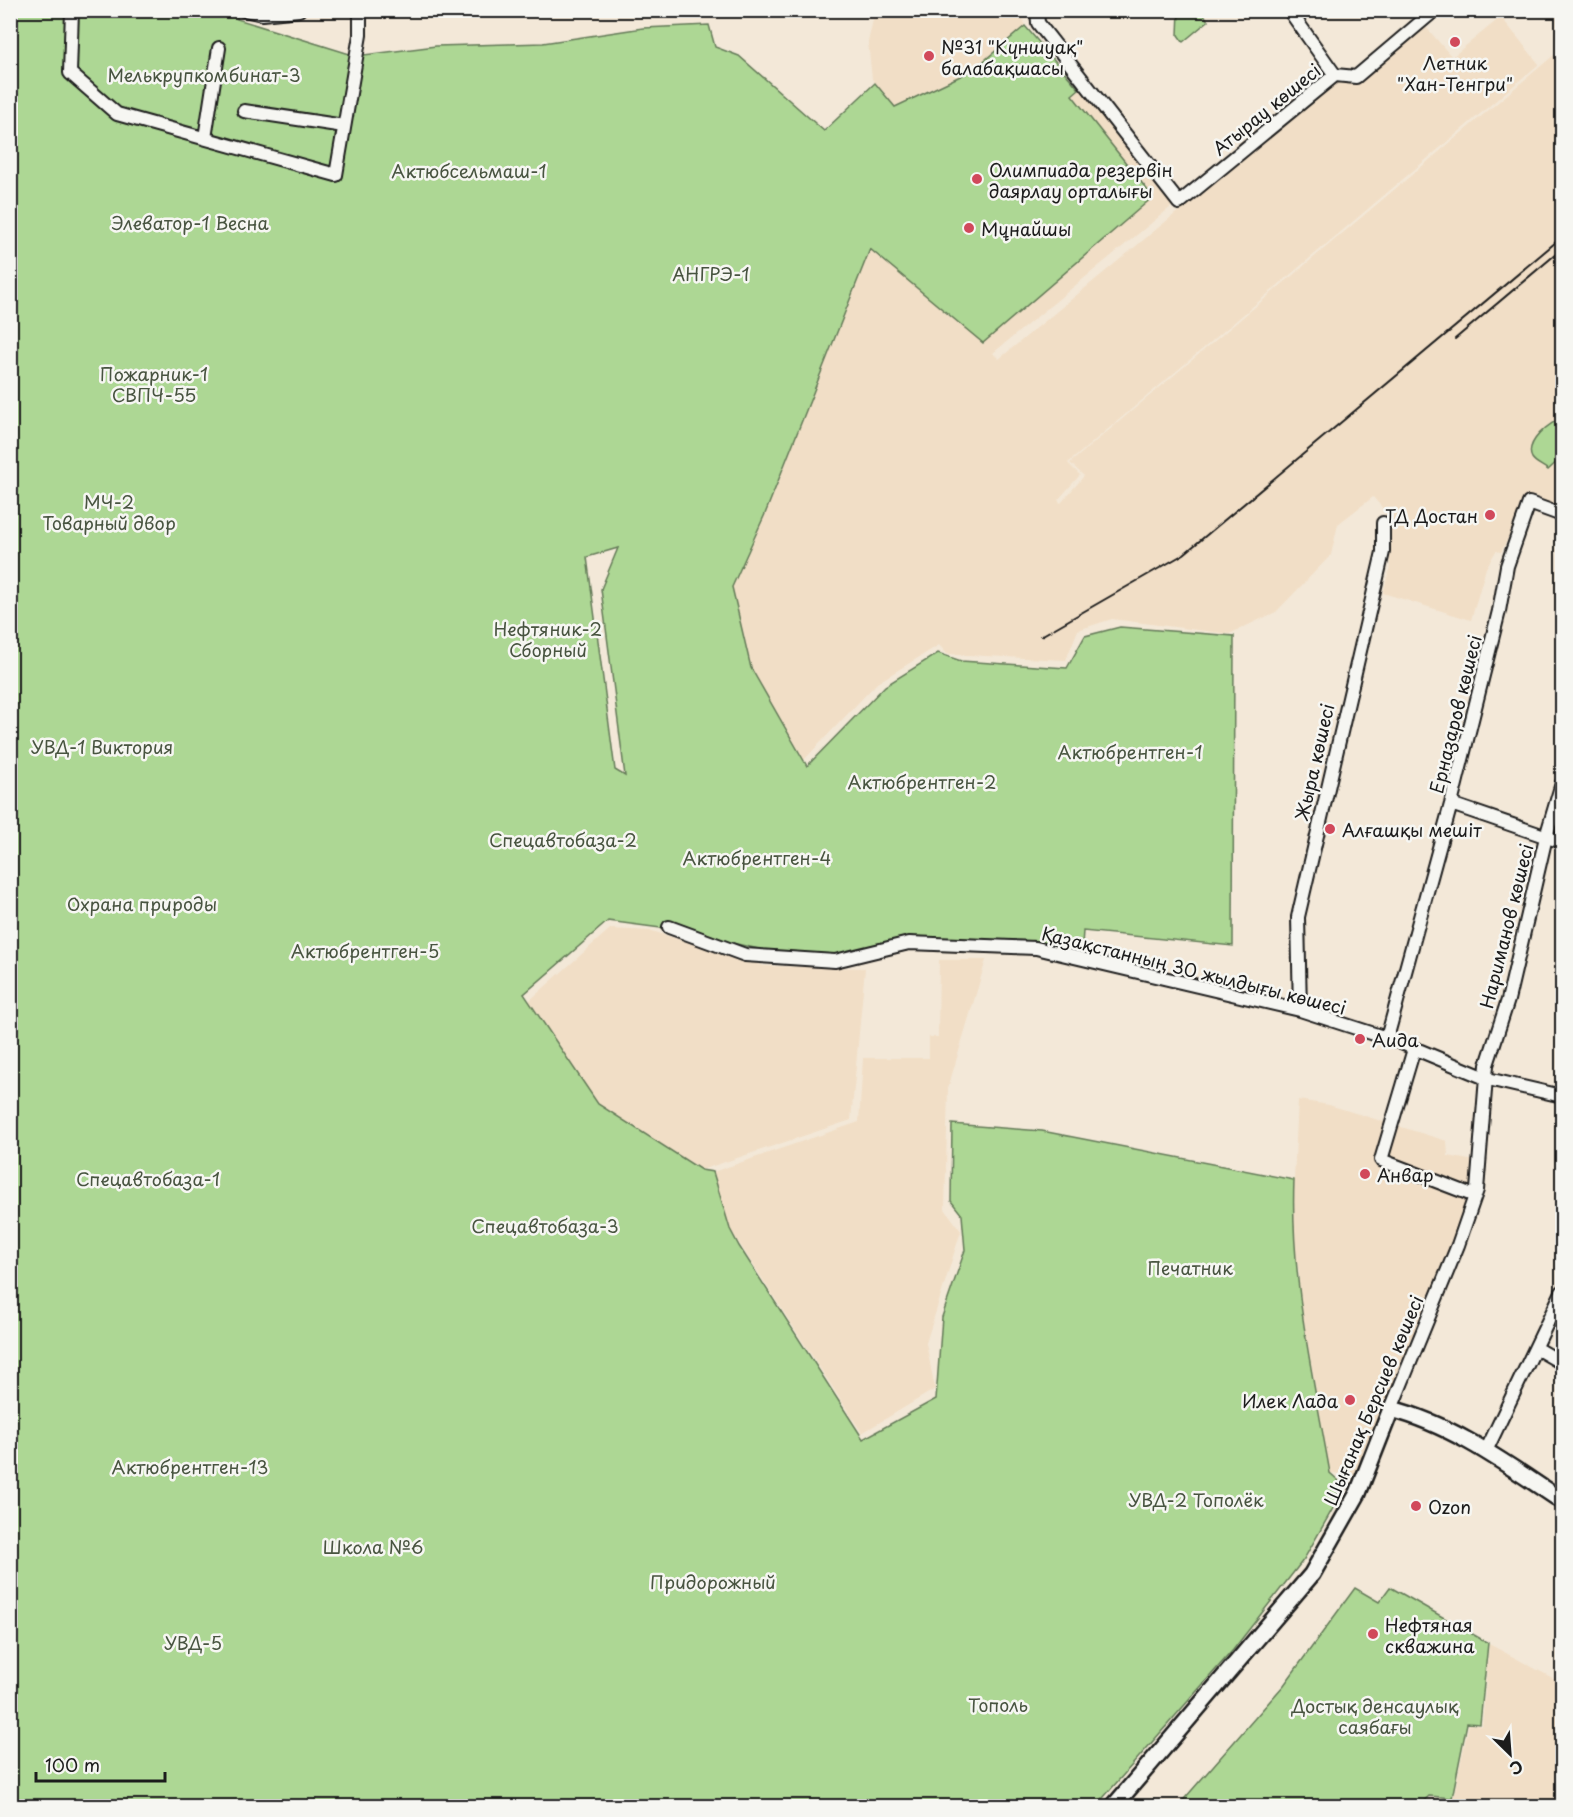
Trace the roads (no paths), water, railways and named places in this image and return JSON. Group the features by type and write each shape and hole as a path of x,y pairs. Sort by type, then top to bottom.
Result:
{"main road":[{"path":"1391,1409 1422,1418 1486,1451 1563,1501"},
{"name":"Шығанақ Берсиев көшесі","path":"1114,1806 1312,1574 1358,1492 1391,1409"}],"street":[{"path":"72,10 70,73 117,114 336,174 360,35 360,10"},
{"path":"244,10 262,14 299,10"},
{"name":"Атырау көшесі","path":"1037,10 1038,22 1179,203 1335,75 1356,77 1436,10"},
{"path":"1289,10 1335,75"},
{"path":"205,138 219,48"},
{"path":"244,111 344,126"},
{"name":"Ерназаров көшесі","path":"1387,1038 1451,804 1499,610 1507,566 1529,503 1563,515"},
{"name":"Жыра көшесі","path":"1300,1010 1298,917 1383,552 1383,524"},
{"name":"Нариманов көшесі","path":"1488,1079 1487,1065 1508,1000 1546,837 1563,783"},
{"path":"1451,804 1563,842"},
{"name":"Қазақстанның 30 жылдығы көшесі","path":"669,927 745,955 835,962 909,943 1036,948 1300,1010 1387,1038 1488,1079 1563,1096"},
{"path":"1414,1049 1381,1160 1475,1196"},
{"name":"Шығанақ Берсиев көшесі","path":"1391,1409 1458,1245 1475,1196 1488,1079"},
{"path":"1486,1451 1563,1292"},
{"path":"1536,1348 1563,1362"}],"railway":[{"path":"1041,636 1184,554 1562,237"},
{"path":"1455,339 1562,249"}],"place":[{"name":"Летник \"Хан-Тенгри\"","path":"1455,42"},
{"name":"№31 \"Күншуақ\" балабақшасы","path":"929,56"},
{"name":"Олимпиада резервін даярлау орталығы","path":"977,179"},
{"name":"Мұнайшы","path":"969,228"},
{"name":"ТД Достан","path":"1490,515"},
{"name":"Алғашқы мешіт","path":"1330,829"},
{"name":"Аида","path":"1360,1039"},
{"name":"Анвар","path":"1365,1174"},
{"name":"Илек Лада","path":"1350,1400"},
{"name":"Ozon","path":"1416,1506"},
{"name":"Нефтяная скважина","path":"1373,1634"}],"park label":[{"name":"Мелькрупкомбинат-3","path":"204,74"},
{"name":"Актюбсельмаш-1","path":"469,170"},
{"name":"Элеватор-1 Весна","path":"190,222"},
{"name":"АНГРЭ-1","path":"711,273"},
{"name":"Пожарник-1 СВПЧ-55","path":"154,383"},
{"name":"МЧ-2 Товарный двор","path":"109,511"},
{"name":"Нефтяник-2 Сборный","path":"548,638"},
{"name":"УВД-1 Виктория","path":"102,746"},
{"name":"Актюбрентген-1","path":"1130,751"},
{"name":"Актюбрентген-2","path":"922,781"},
{"name":"Спецавтобаза-2","path":"563,839"},
{"name":"Актюбрентген-4","path":"757,857"},
{"name":"Охрана природы","path":"142,903"},
{"name":"Актюбрентген-5","path":"365,950"},
{"name":"Спецавтобаза-1","path":"148,1178"},
{"name":"Спецавтобаза-3","path":"545,1225"},
{"name":"Печатник","path":"1190,1267"},
{"name":"Актюбрентген-13","path":"190,1466"},
{"name":"УВД-2 Тополёк","path":"1196,1499"},
{"name":"Школа №6","path":"373,1546"},
{"name":"Придорожный","path":"713,1581"},
{"name":"УВД-5","path":"193,1642"},
{"name":"Тополь","path":"998,1704"},
{"name":"Достық денсаулық саябағы","path":"1375,1715"}]}
